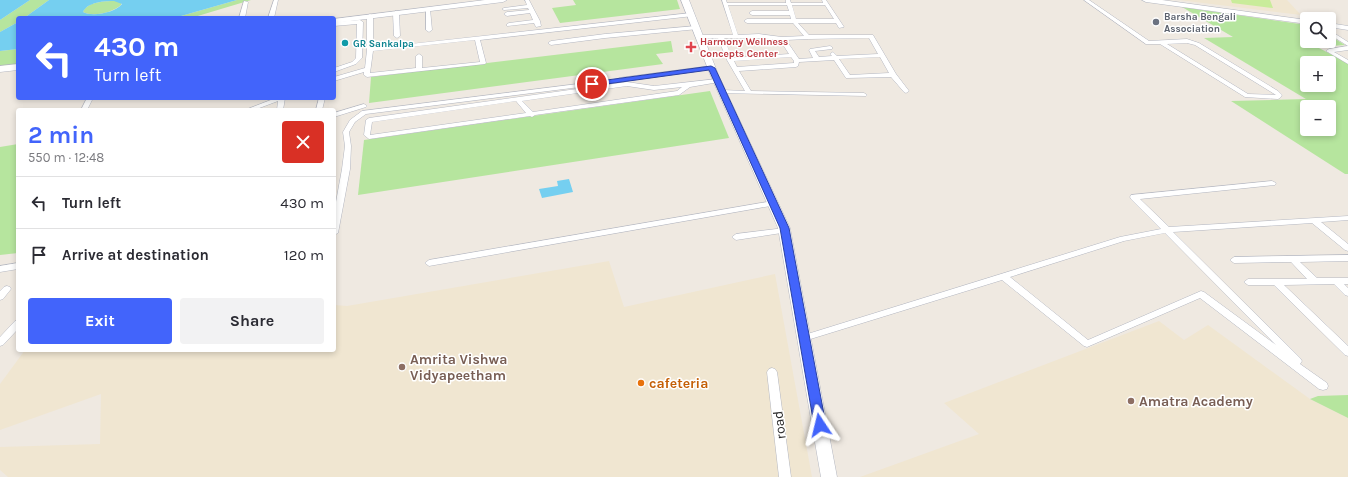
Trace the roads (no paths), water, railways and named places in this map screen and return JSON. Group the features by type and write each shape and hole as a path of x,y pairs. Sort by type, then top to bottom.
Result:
{"main road":[{"path":"336,21 503,0"},
{"path":"685,0 711,68 785,230 829,477"},
{"path":"1150,0 1166,1 1300,21"},
{"path":"1336,26 1348,28"},
{"path":"0,69 16,67"}],"street":[{"path":"271,16 276,0"},
{"path":"509,25 537,24 527,0"},
{"path":"1086,0 1148,43 1161,42 1187,41 1197,44 1279,95 1278,97 1247,96 1161,42"},
{"path":"242,16 246,2"},
{"path":"736,36 725,2 750,4 825,2 841,27"},
{"path":"788,2 794,21 808,37"},
{"path":"750,4 752,13 747,21 837,21"},
{"path":"504,9 530,6"},
{"path":"428,9 429,30"},
{"path":"507,14 532,11"},
{"path":"396,13 397,36"},
{"path":"752,13 792,13"},
{"path":"370,16 368,75 483,63 477,38"},
{"path":"370,50 691,16"},
{"path":"336,24 360,22 359,58 354,62 336,69"},
{"path":"551,43 605,36 698,33 720,36 760,36 782,39 871,36 893,75 906,91"},
{"path":"720,36 730,60 748,91"},
{"path":"1336,36 1347,43"},
{"path":"824,37 848,77 893,75"},
{"path":"782,39 797,61"},
{"path":"817,59 812,50 830,48"},
{"path":"1348,48 1328,52 1348,62"},
{"path":"730,60 793,55"},
{"path":"736,69 796,65 797,61 835,57 881,55"},
{"path":"418,56 419,70"},
{"path":"336,208 346,169 348,146 346,132 352,121 364,112 711,68"},
{"path":"336,79 368,69"},
{"path":"688,85 679,94 369,137 367,135 369,120 627,84 654,88 717,81"},
{"path":"722,92 748,91 864,95"},
{"path":"254,108 276,100"},
{"path":"518,100 532,115"},
{"path":"336,114 364,106"},
{"path":"1272,183 1134,197 1298,362"},
{"path":"429,263 773,203"},
{"path":"804,338 1116,241 1166,230 1348,218"},
{"path":"1313,220 1348,248"},
{"path":"736,237 785,230"},
{"path":"1234,260 1348,258"},
{"path":"1293,259 1315,281"},
{"path":"0,269 16,266"},
{"path":"1003,276 1087,344 1201,294 1322,386"},
{"path":"1336,281 1348,293"},
{"path":"1248,282 1348,281"},
{"path":"1276,282 1348,352"},
{"path":"0,297 7,289"},
{"path":"0,343 16,325"},
{"name":"road","path":"772,372 785,477"}],"water":[{"path":"0,0 30,0 0,20"},
{"path":"49,0 237,0 181,16 27,16","holes":["106,1 114,1 122,4 109,12 97,14 83,12 92,4"]},
{"path":"16,23 16,49 0,51 0,32"},
{"path":"569,179 573,192 542,198 539,189 558,186 557,181"}],"place":[{"name":"Barsha Bengali Association","path":"1156,22"},
{"name":"GR Sankalpa","path":"345,43"},
{"name":"Harmony Wellness Concepts Center","path":"691,47"},
{"name":"Amrita Vishwa Vidyapeetham","path":"402,367"},
{"name":"cafeteria","path":"641,383"},
{"name":"Amatra Academy","path":"1131,401"}]}
